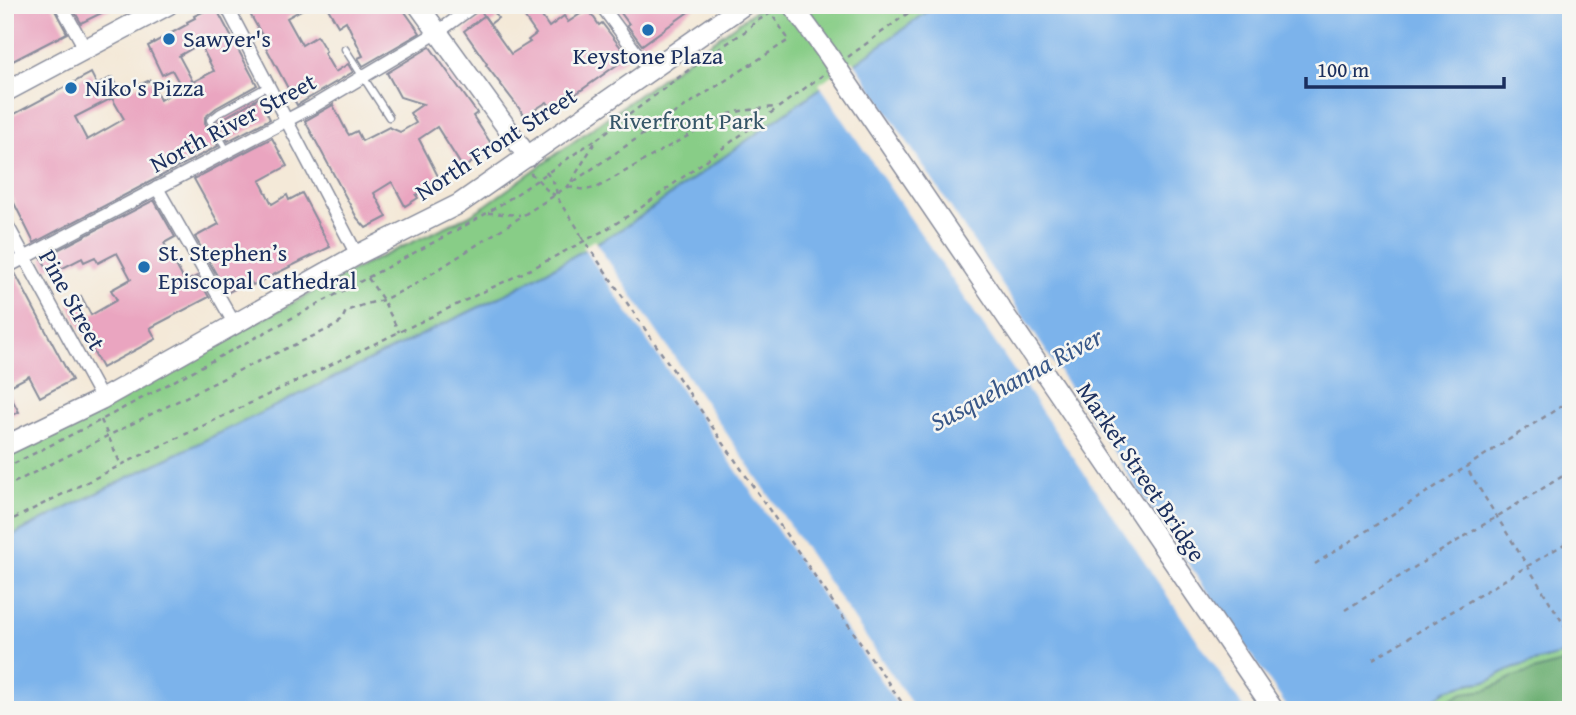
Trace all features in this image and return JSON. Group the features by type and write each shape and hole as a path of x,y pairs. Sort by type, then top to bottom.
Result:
{"main road":[{"path":"5,92 167,5"},
{"path":"418,5 529,165"},
{"name":"North Front Street","path":"5,446 102,398 357,255 459,204 529,165 649,70 744,5"},
{"name":"Market Street Bridge","path":"792,5 1273,710"}],"street":[{"path":"61,5 86,50"},
{"path":"226,5 357,255"},
{"name":"North River Street","path":"5,268 363,77 438,32 475,5"},
{"path":"601,5 649,70"},
{"path":"157,188 234,323"},
{"name":"Pine Street","path":"5,221 102,398"}],"lane":[{"path":"574,5 578,10 584,5"},
{"path":"345,49 389,117"},
{"path":"228,151 211,120 268,86"}],"path":[{"path":"5,468 101,420 488,213 597,139 771,13 789,40 673,114 568,187 414,285 383,300 346,311 341,322 333,327 276,352 5,487"},
{"path":"5,523 533,268 607,229 642,207 779,106 741,111 726,116 598,187 586,190 568,187"},
{"path":"568,187 597,139"},
{"path":"529,165 546,191 555,195 579,228 581,236 907,710"},
{"path":"546,172 556,186 555,195"},
{"path":"488,213 523,215"},
{"path":"368,278 399,332"},
{"path":"1315,564 1571,400"},
{"path":"101,420 121,465"},
{"path":"1466,467 1571,636"},
{"path":"1345,610 1571,471"},
{"path":"1373,659 1571,540"}],"green space":[{"name":"Riverfront Park","path":"763,5 937,5 630,224 508,293 5,539 5,456 364,265 468,216"},
{"path":"1571,652 1571,710 1417,710 1449,689 1489,681 1515,667"},
{"path":"1571,660 1571,710 1434,710 1463,693 1487,690 1513,677"}],"water":[{"name":"Susquehanna River","path":"937,5 1571,5 1571,652 1515,667 1489,681 1449,689 1417,710 5,710 5,539 508,293 630,224"}],"pier":[{"path":"853,60 1136,487 1289,710 1245,710 819,84"},
{"path":"594,240 916,710 901,710 583,247"}],"building":[{"path":"5,5 52,5 67,33 5,65"},
{"path":"71,5 118,5 81,23"},
{"path":"245,5 310,5 287,18 302,45 317,36 335,72 348,64 353,72 297,105"},
{"path":"326,5 400,5 420,33 363,66 358,58 363,56 346,21 338,26"},
{"path":"484,5 490,5 498,18 490,24 481,11"},
{"path":"516,5 534,5 549,27 564,16 568,22 588,9 628,57 553,110 547,102 525,116 464,31 484,16 511,54 530,42 528,40 536,34"},
{"name":"Keystone Plaza","path":"615,5 698,5 642,45"},
{"path":"215,6 257,85 205,117 205,123 218,146 34,243 5,185 5,119 91,73 97,85 112,77 121,93 150,80 160,100 182,88 172,70 162,75 148,46 188,24 194,16","holes":["200,44 214,71 193,82 179,56","112,98 124,119 87,140 75,117"]},
{"path":"430,47 477,113 473,116 494,148 463,168 437,127 419,139 441,182 416,195 418,198 405,206 392,182 374,193 387,217 366,228 357,218 305,121 333,105 349,135 357,131 362,141 389,127 400,132 416,123 410,113 423,104 400,97 387,73"},
{"path":"259,98 270,119 228,141 217,122"},
{"path":"272,138 287,166 260,181 272,204 287,195 289,200 302,193 330,247 253,285 250,281 227,293 195,237 219,224 194,179"},
{"path":"154,200 175,237 164,243 185,282 197,276 209,297 150,328 156,339 102,368 68,304 81,296 91,315 117,300 111,290 131,279 117,253 98,263 95,257 84,262 82,258 61,269 58,263 47,269 42,258"},
{"path":"15,273 72,380 40,397 29,376 6,388 19,412 5,419 5,277"}],"place":[{"name":"Keystone Plaza","path":"648,30"},
{"name":"Sawyer's","path":"169,39"},
{"name":"Niko's Pizza","path":"71,88"},
{"name":"St. Stephen’s Episcopal Cathedral","path":"144,267"}]}
